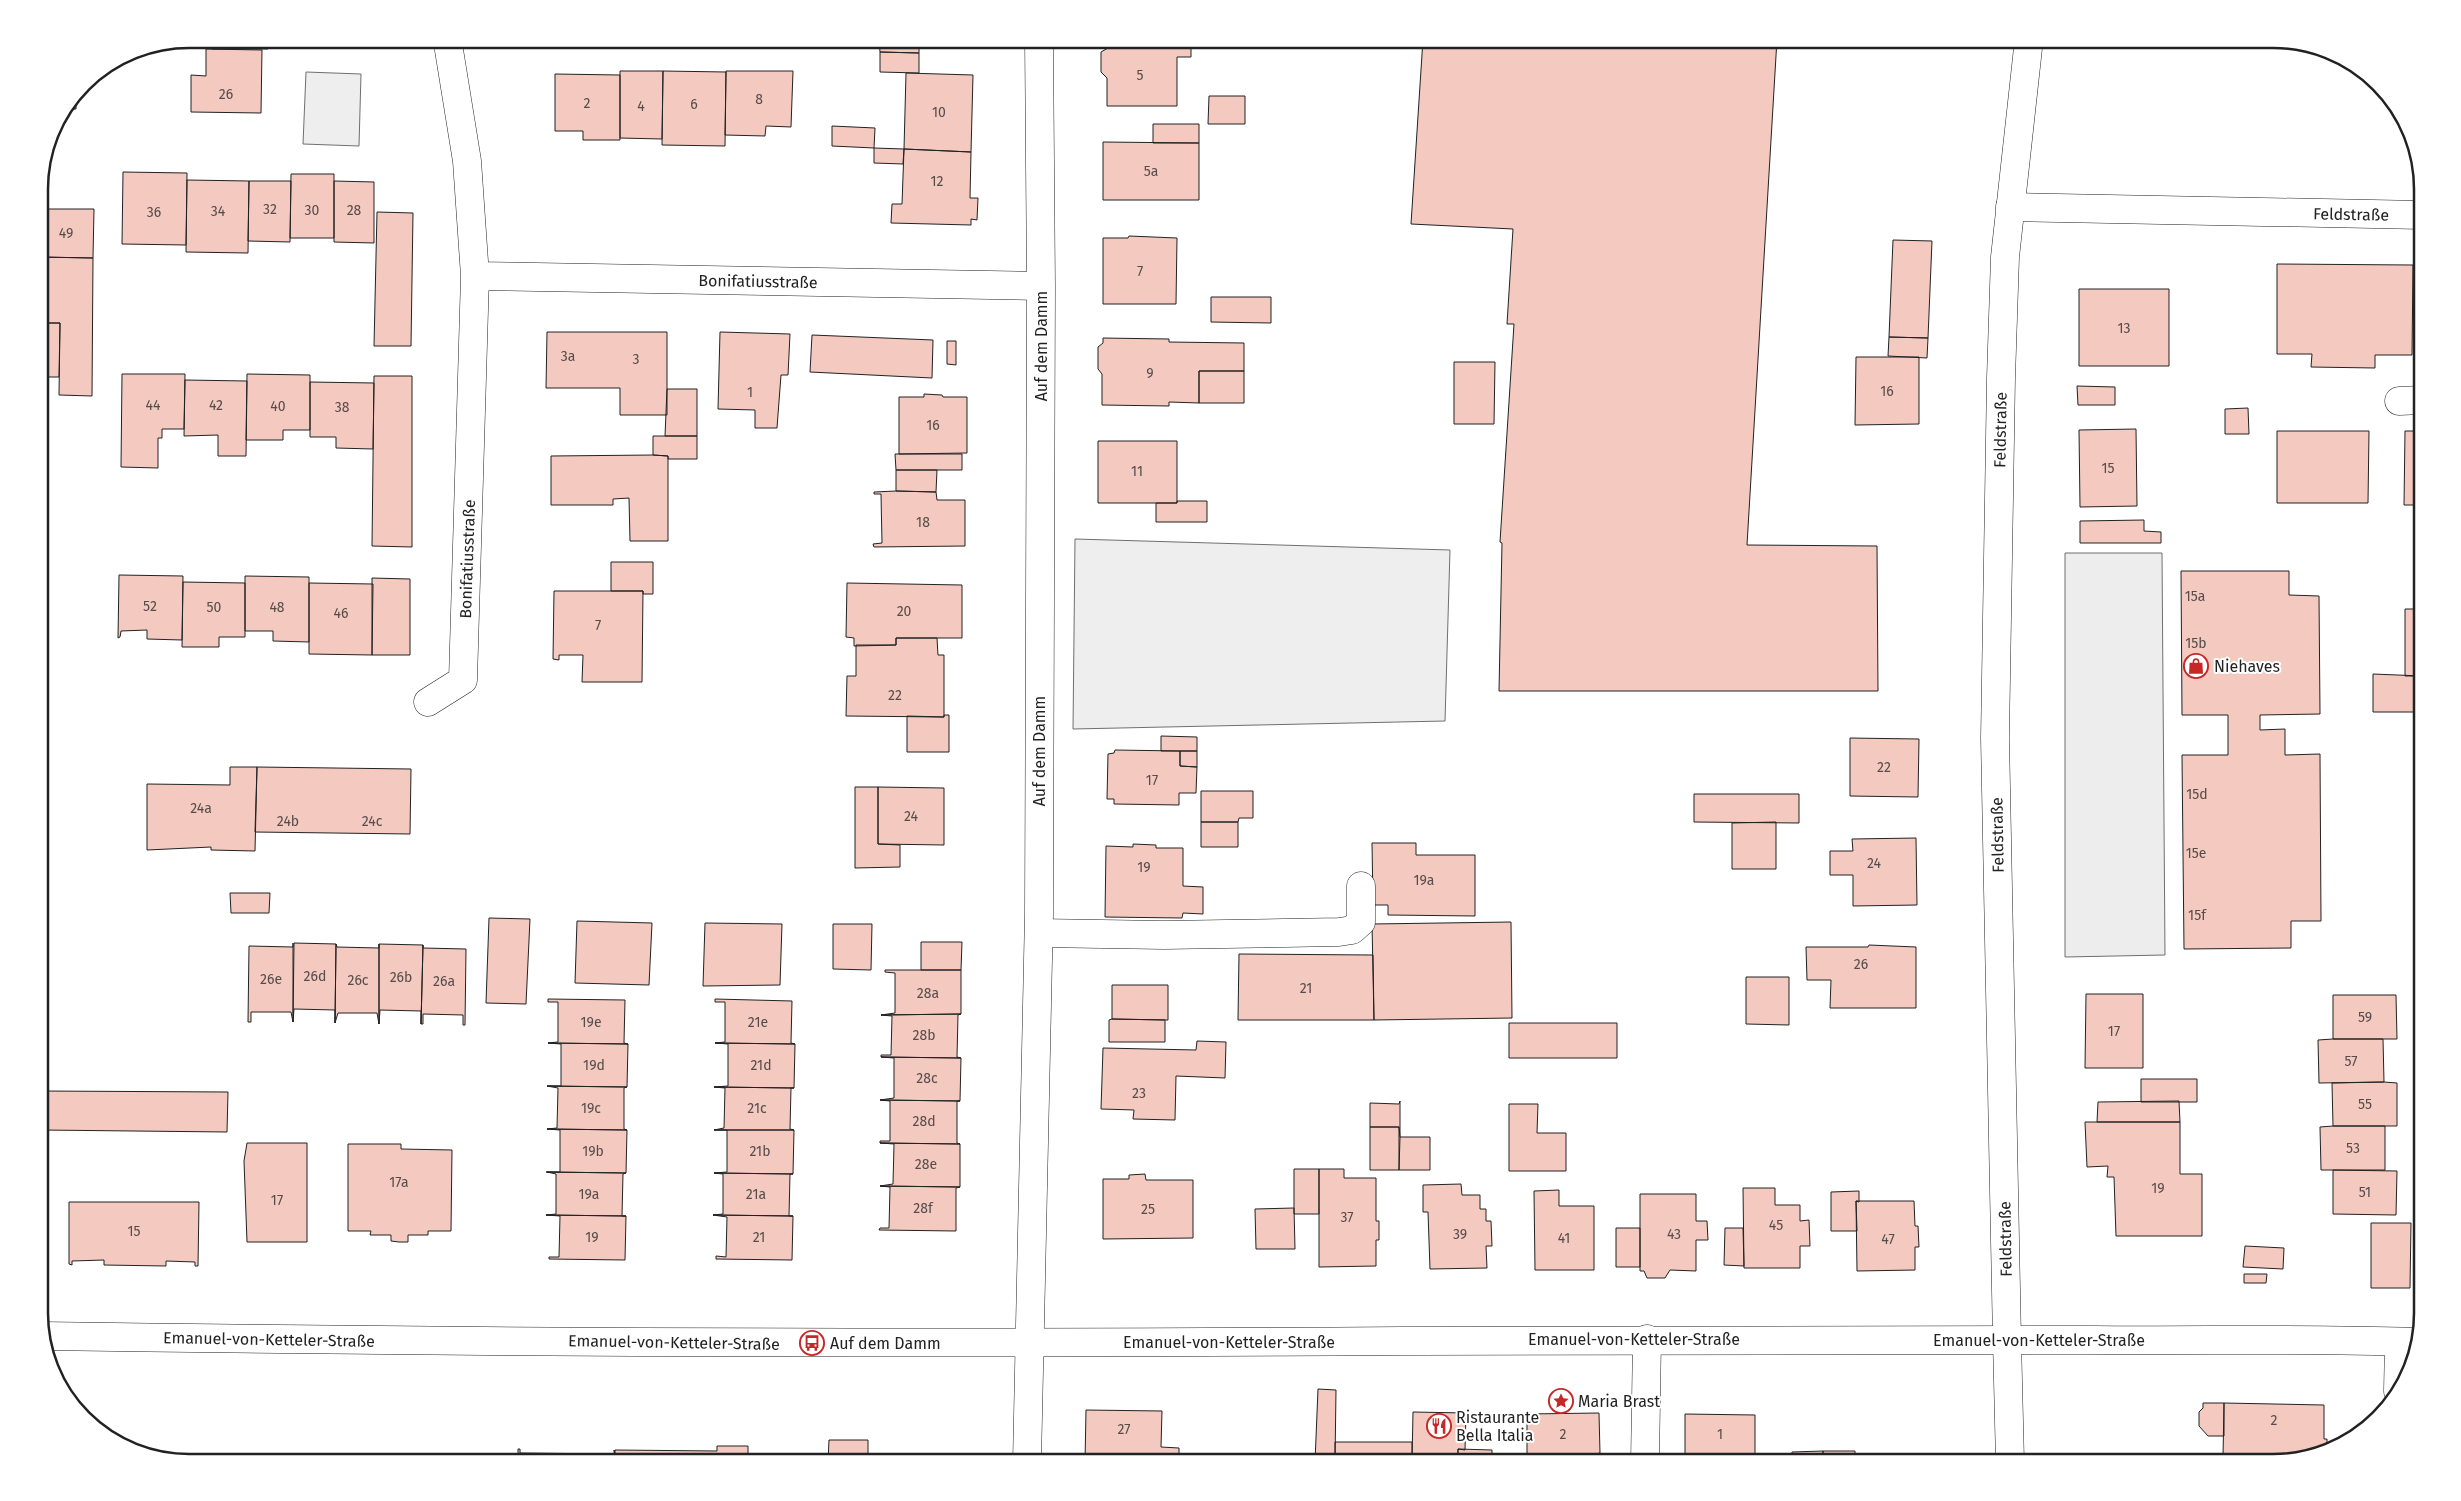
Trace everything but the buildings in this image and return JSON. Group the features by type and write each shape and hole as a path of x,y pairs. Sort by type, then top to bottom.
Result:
{"main road":[{"name":"Auf dem Damm","path":"1027,1454 1028,1344 1039,933 1041,286 1039,48"},
{"name":"Feldstraße","path":"2010,1454 1995,738 2000,378 2005,257 2028,48"},
{"name":"Bonifatiusstraße","path":"428,702 463,680 475,276 467,161 449,50"},
{"name":"Feldstraße","path":"2010,207 2413,215"},
{"name":"Bonifatiusstraße","path":"475,276 1041,286"},
{"path":"1039,933 1164,935 1339,932 1352,930 1361,922 1361,886"},
{"name":"Emanuel-von-Ketteler-Straße","path":"50,1336 1028,1344 1647,1338 2316,1339 2407,1342"},
{"path":"1645,1454 1647,1338"},
{"path":"2402,1369 2407,1342"}],"shaded area":[{"path":"306,72 361,74 359,146 303,144"},
{"path":"1075,539 1450,550 1445,721 1073,729"},
{"path":"2065,553 2162,553 2165,955 2065,957"}],"place":[{"name":"Niehaves","path":"2196,666"},
{"name":"Auf dem Damm","path":"812,1343"},
{"name":"Maria Brast","path":"1561,1401"},
{"name":"Ristaurante Bella Italia","path":"1439,1426"}]}
